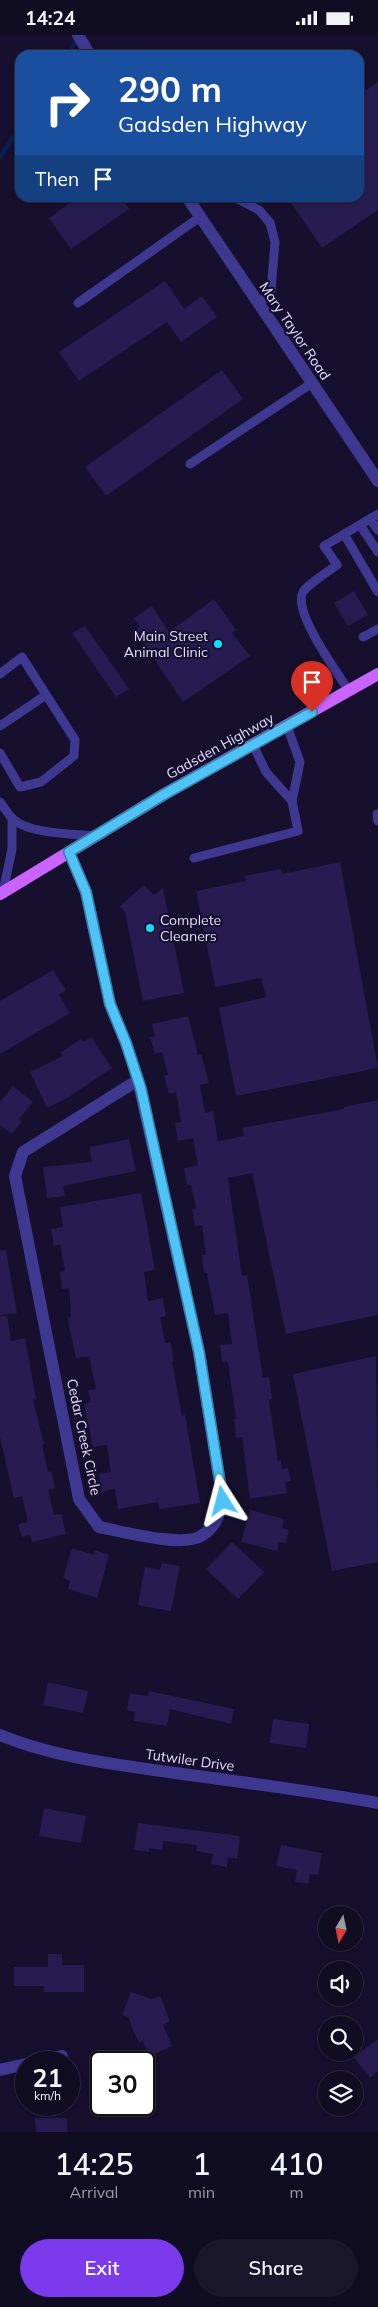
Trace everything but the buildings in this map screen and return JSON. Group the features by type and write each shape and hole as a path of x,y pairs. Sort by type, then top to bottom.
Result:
{"main road":[{"name":"Gadsden Highway","path":"1,893 163,795 378,674"}],"street":[{"path":"78,35 87,50"},
{"name":"Mary Taylor Road","path":"192,202 378,481"},
{"name":"Cedar Creek Circle","path":"69,852 86,892 110,1004 126,1043 138,1080 199,1352 223,1501 217,1522 200,1537 166,1541 98,1527 79,1499 15,1176 23,1152 138,1080"},
{"name":"Tutwiler Drive","path":"0,1735 31,1747 86,1760 321,1793 378,1803"},
{"path":"0,2070 15,2067"}],"lane":[{"path":"244,202 259,210 270,223 275,242 271,291 259,305"},
{"path":"78,303 200,217"},
{"path":"190,464 312,383"},
{"path":"349,691 304,618 300,603 304,591 337,565 324,547 374,516 378,531"},
{"path":"360,525 378,552"},
{"path":"344,535 378,592"},
{"path":"363,637 378,629"},
{"path":"0,673 22,657 75,740 74,756 41,782 20,787 0,753"},
{"path":"0,726 46,695"},
{"path":"194,858 298,831 292,801 300,762 287,726"},
{"path":"253,745 266,773 292,801"},
{"path":"0,801 12,819 35,829 95,837"},
{"path":"1,893 12,849 12,819"}],"waterway":[{"path":"71,50 78,38"},
{"path":"0,157 15,135"}],"place":[{"name":"Main Street Animal Clinic","path":"218,644"},
{"name":"Complete Cleaners","path":"150,928"}],"route":[{"path":"223,1501 199,1352 141,1089 126,1043 110,1004 86,892 69,852 163,795 312,712"}]}
